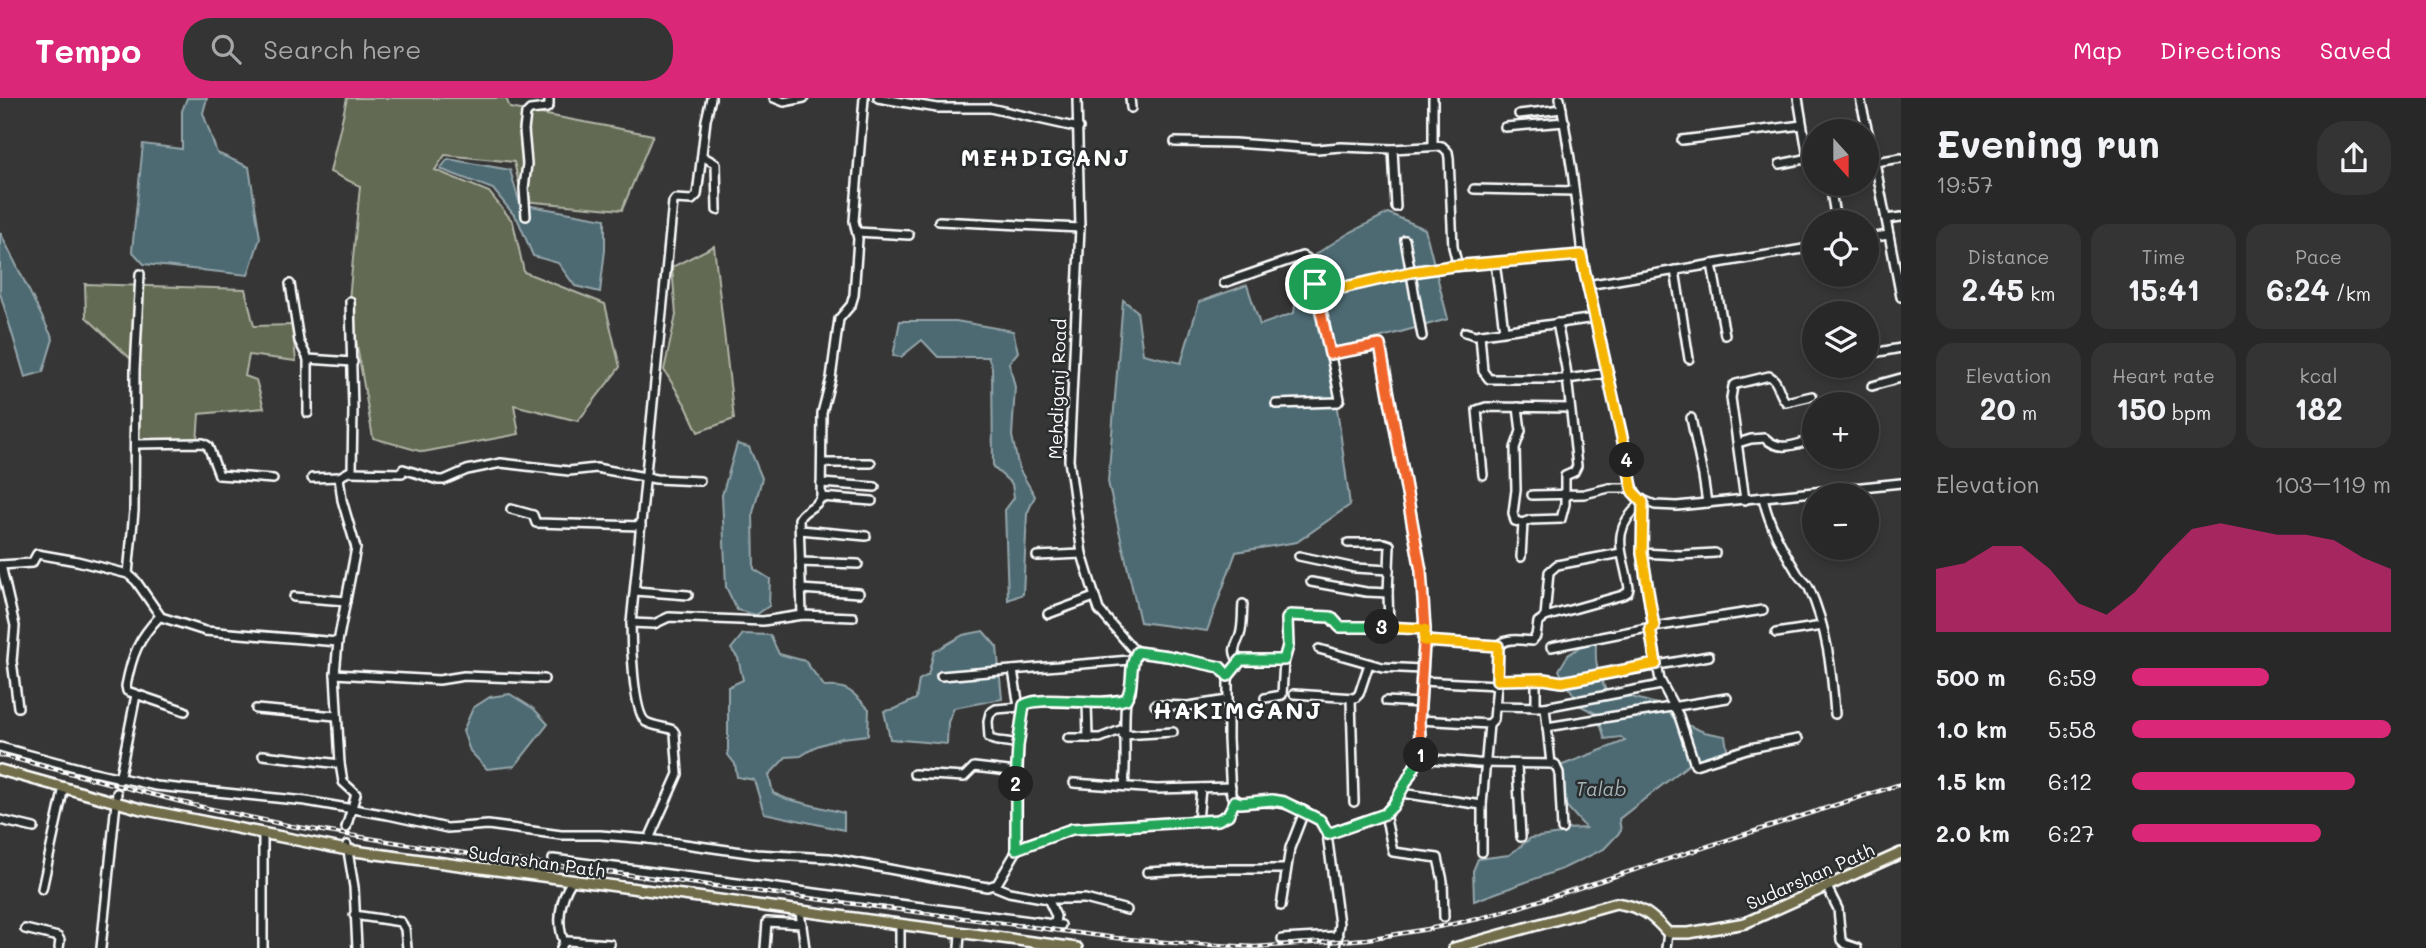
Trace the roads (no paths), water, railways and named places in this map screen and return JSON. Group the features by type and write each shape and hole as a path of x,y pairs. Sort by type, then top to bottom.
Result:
{"main road":[{"name":"Sudarshan Path","path":"0,770 263,835 571,882 1077,948"},
{"name":"Sudarshan Path","path":"1668,933 1689,933 1745,923 1901,853"},
{"path":"1454,948 1616,903 1653,915 1668,933"}],"street":[{"path":"526,216 526,114 530,110 547,108 550,98"},
{"path":"649,839 678,774 675,733 646,722 641,716 633,678 631,623 673,202 675,199 696,198 711,98"},
{"path":"774,98 784,102 804,98"},
{"path":"802,615 800,516 818,503 821,497 822,413 831,379 839,319 853,301 857,232 854,221 864,98"},
{"path":"878,98 937,108 964,102 1079,128"},
{"name":"Mehdiganj Road","path":"1077,98 1080,228 1069,460 1082,554 1094,597 1103,616 1135,656"},
{"path":"1130,98 1131,107"},
{"path":"1433,98 1433,146"},
{"path":"1560,98 1581,255 1633,488 1638,498 1655,505 1677,506 1901,483"},
{"path":"1682,139 1772,131 1802,125 1798,98"},
{"path":"1860,98 1864,119"},
{"path":"1519,114 1562,109"},
{"path":"1505,127 1565,122"},
{"path":"1175,142 1317,149 1433,146 1446,148 1449,158 1453,247 1458,266"},
{"path":"1392,149 1396,207"},
{"path":"702,156 713,161 717,167 718,210"},
{"path":"1880,161 1901,158"},
{"path":"1780,164 1802,160"},
{"path":"1880,188 1901,297"},
{"path":"1474,189 1574,191"},
{"path":"1832,197 1834,210"},
{"path":"1886,219 1901,217"},
{"path":"939,221 1080,228"},
{"path":"857,232 909,235"},
{"path":"1879,236 1889,235"},
{"path":"1405,240 1422,336"},
{"path":"1587,285 1802,249"},
{"path":"1315,284 1324,291 1329,291 1411,272 1581,255"},
{"path":"1224,283 1302,256 1307,258 1340,399 1338,402 1276,404"},
{"path":"1495,262 1504,330"},
{"path":"1712,264 1725,335"},
{"path":"1675,270 1689,359"},
{"path":"128,574 134,511 135,370 140,274"},
{"path":"290,284 299,341 308,359 308,413"},
{"path":"350,301 354,443 350,472"},
{"path":"1465,332 1475,335 1595,317"},
{"path":"1518,407 1521,431 1515,448 1516,490 1513,513 1516,521 1523,523 1530,520 1561,519 1566,504 1565,476 1574,472 1577,466 1558,323"},
{"path":"1480,334 1483,371 1489,379 1567,379 1608,373"},
{"path":"1328,834 1385,814 1401,793 1420,758 1422,747 1419,720 1425,629 1421,571 1380,345 1330,354"},
{"path":"1879,352 1901,348"},
{"path":"308,359 353,362"},
{"path":"1745,500 1731,392 1736,384 1769,376 1776,381 1780,395 1786,402 1802,398"},
{"path":"1872,386 1901,378"},
{"path":"1483,475 1477,410 1486,407 1570,408"},
{"path":"1691,418 1707,503"},
{"path":"1738,443 1760,438 1781,447 1802,442"},
{"path":"135,444 203,443 208,446 219,475 273,479"},
{"path":"312,478 339,477 350,472 403,471 444,480 472,469 501,463 569,471 596,468 656,479 700,481"},
{"path":"822,463 871,463"},
{"path":"339,477 342,500 356,548 338,642 335,674 336,716 343,782 356,794 346,828"},
{"path":"821,483 875,487"},
{"path":"1532,495 1584,494 1617,487 1633,488"},
{"path":"821,497 872,501"},
{"path":"1763,498 1769,523 1795,571 1808,586 1822,626 1835,714"},
{"path":"1424,641 1498,646 1508,640 1535,639 1538,622 1545,617 1628,592 1621,553 1622,527 1634,509 1643,502"},
{"path":"1643,502 1642,553 1656,664 1661,685 1679,716 1695,765 1750,748 1798,739"},
{"path":"511,509 533,515 537,523 641,526"},
{"path":"1521,557 1523,523"},
{"path":"800,530 866,536"},
{"path":"1348,543 1388,543 1389,627"},
{"path":"1642,553 1680,555 1715,552"},
{"path":"1545,617 1549,572 1552,568 1621,553"},
{"path":"18,707 12,661 15,626 0,565 32,563 37,554 128,574 149,597 160,615 205,631 338,642"},
{"path":"1037,556 1082,554"},
{"path":"1299,556 1355,568 1389,570"},
{"path":"800,562 858,564"},
{"path":"1311,582 1366,592 1388,593"},
{"path":"801,589 859,593"},
{"path":"635,591 688,595"},
{"path":"294,597 346,601"},
{"path":"1048,614 1094,597"},
{"path":"1239,662 1234,646 1241,634 1243,604"},
{"path":"1551,647 1763,610"},
{"path":"160,615 146,630 132,658 126,686 129,693 185,711"},
{"path":"631,623 654,624 669,617 772,621 802,615 853,617"},
{"path":"1265,698 1282,695 1284,660 1288,646 1287,619 1290,615 1331,617 1340,627 1425,629"},
{"path":"1776,633 1822,626"},
{"path":"1482,852 1482,805 1489,724 1494,719 1498,646"},
{"path":"1319,649 1382,667 1421,669"},
{"path":"1124,786 1126,762 1123,732 1126,699 1131,691 1135,656"},
{"path":"941,676 1135,656 1168,656 1220,667 1228,676"},
{"path":"1421,681 1497,683 1536,679 1562,682 1709,656"},
{"path":"1284,660 1244,660 1239,662 1228,676 1231,795 1240,803 1272,800 1284,802 1320,820 1328,834 1339,924 1335,948"},
{"path":"1294,694 1351,699 1359,694 1370,664"},
{"path":"994,886 1016,849 1018,746 1022,706 1013,670"},
{"path":"335,674 439,680 464,676 544,679"},
{"path":"1536,679 1547,727 1551,764"},
{"path":"1495,706 1541,707 1661,685"},
{"path":"119,780 136,695"},
{"path":"1547,727 1727,698"},
{"path":"1018,746 991,740 988,721 992,711 1034,701 1087,703 1126,699"},
{"path":"1351,699 1354,802"},
{"path":"1155,705 1188,706 1228,700"},
{"path":"1386,701 1420,703"},
{"path":"1087,703 1088,738"},
{"path":"256,709 336,716"},
{"path":"1419,720 1489,724"},
{"path":"1068,738 1100,738 1123,732 1173,732"},
{"path":"0,747 119,780 181,790 306,801 380,813 447,828 488,825 561,835 649,839 742,853 829,858 987,887 994,886 1048,900 1085,899 1127,910"},
{"path":"263,755 340,764"},
{"path":"1420,758 1487,764 1551,764 1558,767 1562,829"},
{"path":"1517,765 1521,837"},
{"path":"914,774 964,777 974,767 1017,772"},
{"path":"1074,783 1157,789 1231,787"},
{"path":"42,889 64,787"},
{"path":"1198,821 1201,788"},
{"path":"1401,793 1482,805"},
{"path":"101,948 116,797"},
{"path":"1016,849 1072,829 1124,824 1159,825 1224,818 1235,801"},
{"path":"1281,905 1290,848 1304,813"},
{"path":"1385,814 1393,852 1438,858 1443,881 1444,916"},
{"path":"0,820 34,828"},
{"path":"263,835 263,948"},
{"path":"347,848 354,887 357,948"},
{"path":"553,859 1058,925 1048,900"},
{"path":"1147,872 1285,869"},
{"path":"571,882 564,896 559,927 563,945 611,944"},
{"path":"1827,887 1838,909 1841,940 1857,948"},
{"path":"781,910 782,923"},
{"path":"800,912 805,948"},
{"path":"354,915 401,922 405,929 407,948"},
{"path":"765,948 767,922 802,924"},
{"path":"900,948 901,926"},
{"path":"25,929 58,937 59,948"},
{"path":"1667,948 1668,933"},
{"path":"959,948 960,934"},
{"path":"1282,939 1338,936"}],"water":[{"path":"187,98 207,98 203,113 217,153 249,167 260,238 248,275 144,264 132,251 143,144 182,149 182,111"},
{"path":"448,159 510,170 520,204 605,219 605,250 600,292 575,286 558,263 533,256 518,220 493,189 440,169"},
{"path":"1388,213 1425,229 1448,319 1353,345 1330,356 1350,505 1297,542 1236,552 1207,631 1140,622 1108,482 1123,300 1137,311 1143,354 1181,363 1199,302 1247,285 1260,325 1294,313 1300,264 1349,233"},
{"path":"0,232 53,339 43,372 25,377 0,293"},
{"path":"900,321 956,321 1013,331 1018,352 1009,363 1015,387 1012,436 1019,469 1035,496 1027,514 1023,594 1008,600 1005,510 1014,498 1012,484 993,467 992,367 988,357 938,357 922,340 901,357 893,356"},
{"path":"737,444 749,447 762,478 753,513 754,569 770,579 769,606 756,615 737,610 726,587 722,495"},
{"path":"983,631 997,647 1002,699 954,708 948,722 947,744 890,739 884,711 916,699 919,680 928,675 934,652 963,635"},
{"path":"743,634 770,635 779,654 805,661 825,687 845,689 869,709 868,735 842,738 817,746 801,756 786,757 769,775 773,793 844,813 844,830 764,813 754,780 737,777 735,764 728,755 728,687 743,680 738,658 731,649"},
{"name":"Talab","path":"1597,636 1597,664 1606,690 1664,706 1675,720 1704,732 1725,736 1728,755 1697,758 1619,819 1621,831 1604,849 1562,869 1474,901 1473,871 1478,859 1509,855 1531,838 1561,834 1565,829 1586,828 1562,801 1560,766 1625,741 1621,737 1605,739 1597,714 1579,705 1559,670 1568,655"},
{"path":"510,694 534,709 548,724 515,766 487,769 470,751 463,731 473,708 490,697"}],"tunnel":[{"path":"346,828 347,845"}],"railway":[{"path":"0,755 193,805 291,826 483,856 1116,938 1255,947 1367,939 1478,919 1901,784"}],"district":[{"name":"MEHDIGANJ","path":"1046,156"},
{"name":"HAKIMGANJ","path":"1238,709"}]}
